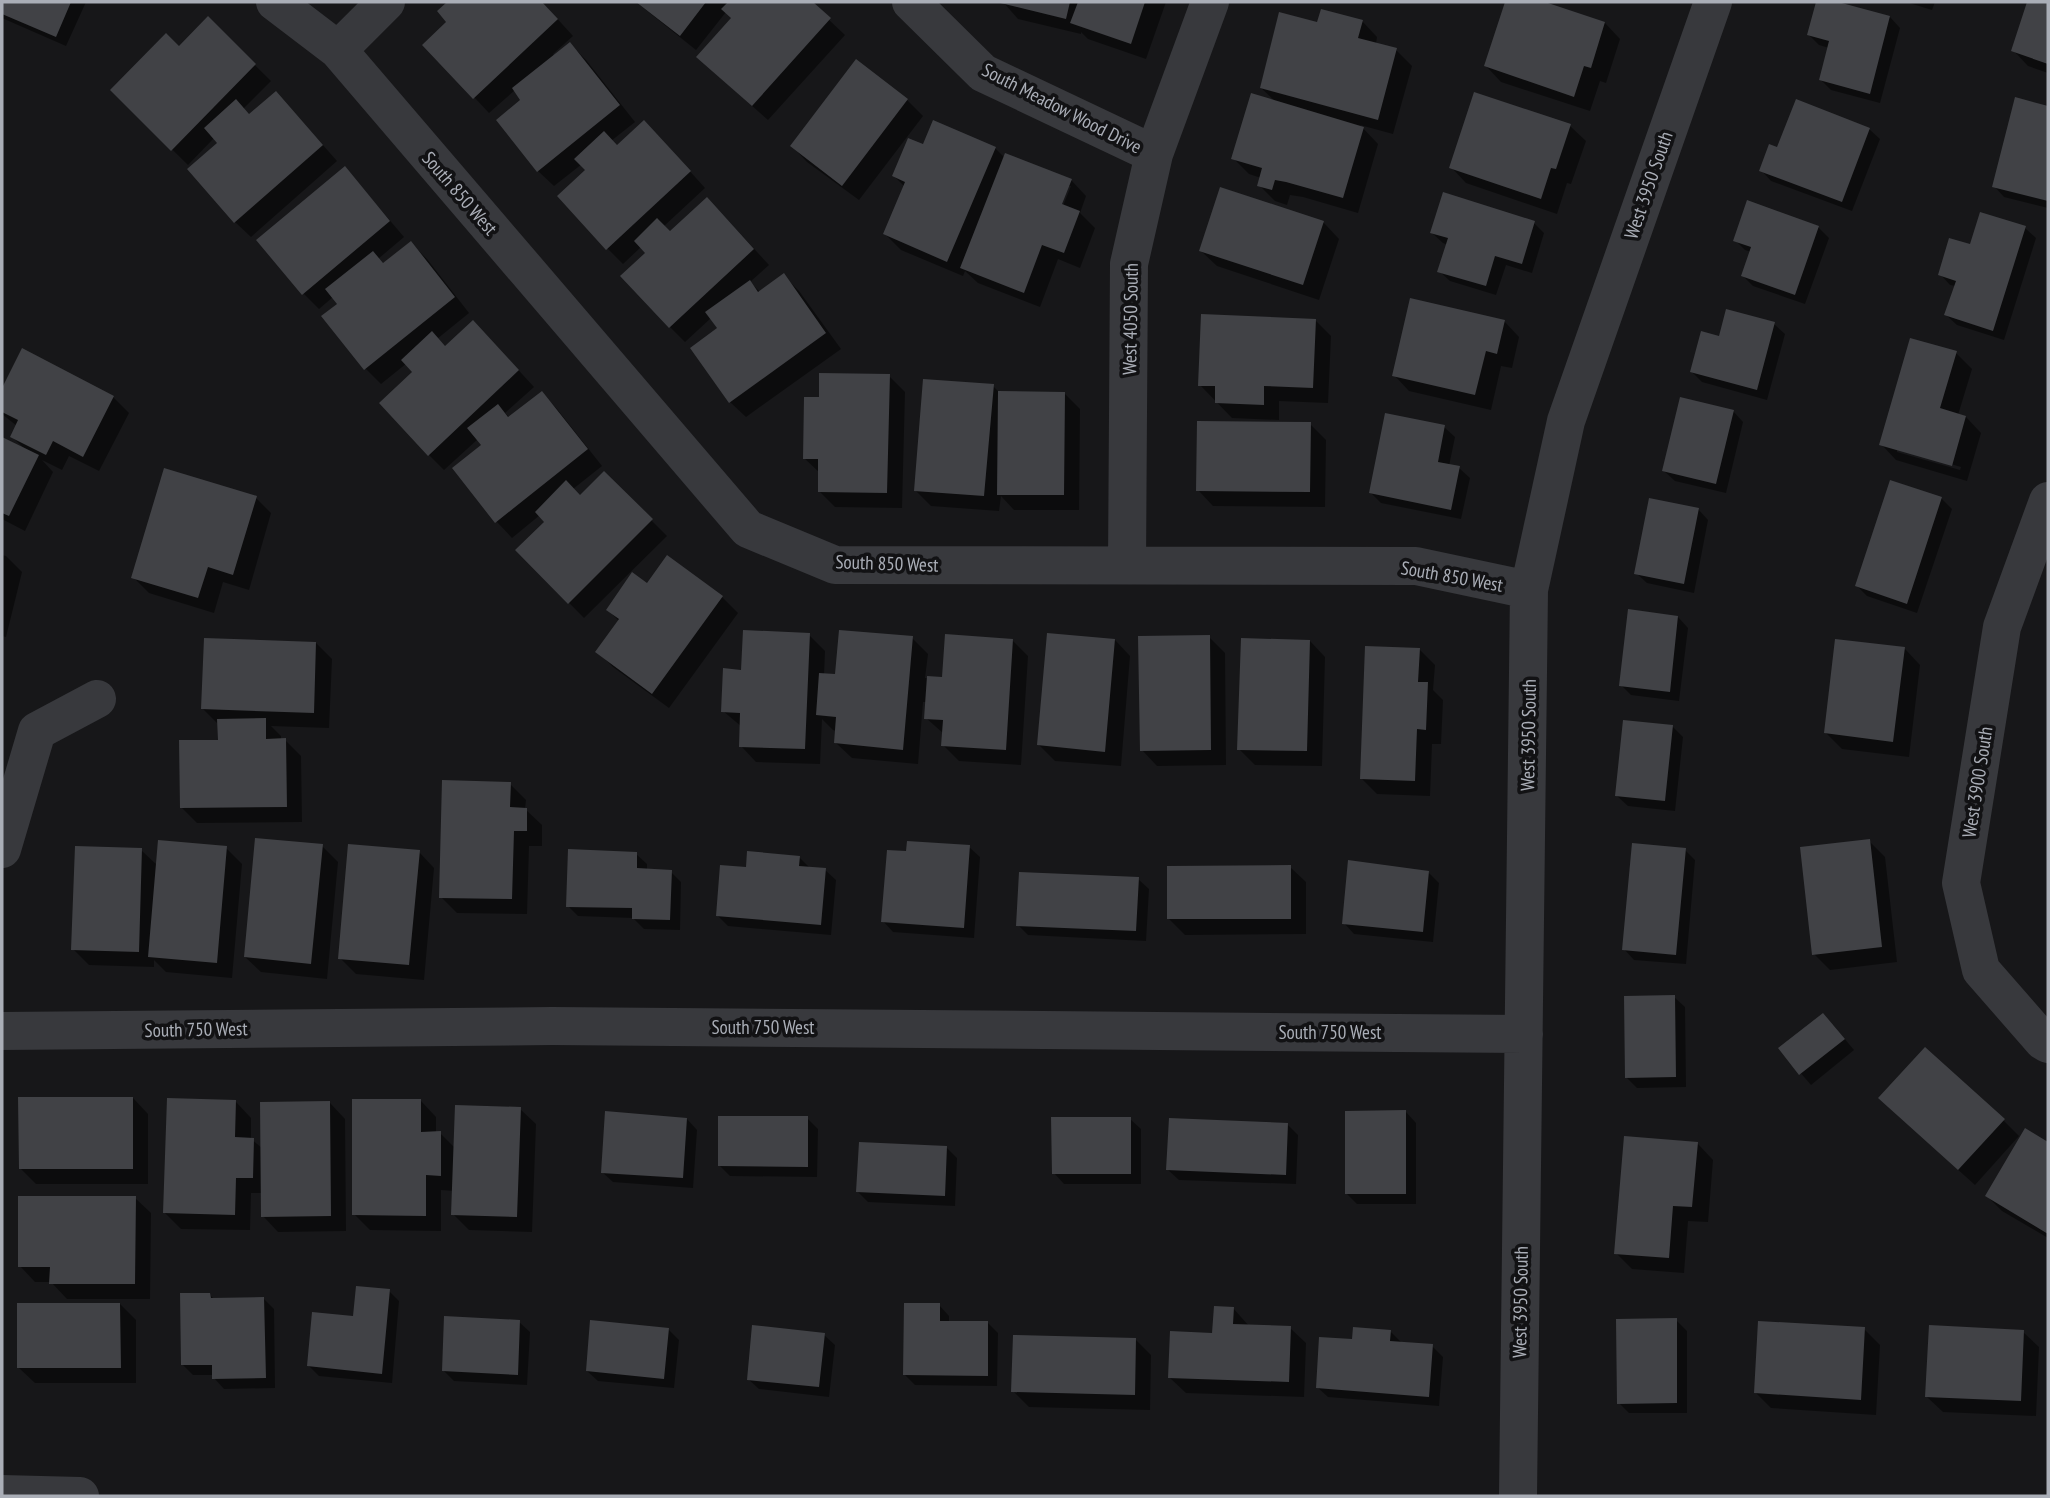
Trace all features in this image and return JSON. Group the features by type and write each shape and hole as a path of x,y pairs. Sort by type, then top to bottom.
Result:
{"street":[{"name":"South 850 West","path":"275,2 338,50 748,529 835,565 1416,566 1530,590"},
{"path":"338,50 386,2"},
{"name":"South Meadow Wood Drive","path":"911,2 983,73 1154,154"},
{"name":"West 4050 South","path":"1127,565 1129,264 1154,154 1210,2"},
{"name":"West 3950 South","path":"1518,1496 1530,590 1566,421 1713,2"},
{"name":"West 3900 South","path":"2045,524 2002,627 1961,883 1981,970 2048,1044"},
{"path":"2,849 37,731 97,699"},
{"name":"South 750 West","path":"2,1031 566,1026 1524,1034"},
{"path":"2,1494 80,1496"}],"building":[{"path":"2,2 71,2 56,37 2,14"},
{"path":"447,2 542,2 558,19 473,99 422,45 446,22 437,11"},
{"path":"636,2 706,2 680,36"},
{"path":"728,2 813,2 831,18 752,106 696,57 731,18 721,9"},
{"path":"996,2 1070,2 1066,19"},
{"path":"1078,2 1145,2 1131,44 1070,23"},
{"path":"1505,2 1545,2 1605,22 1591,68 1584,66 1574,97 1484,66"},
{"path":"1816,2 1838,2 1890,16 1870,94 1819,80 1829,41 1807,35"},
{"path":"2027,2 2048,2 2048,64 2011,51"},
{"path":"1321,9 1363,20 1358,38 1397,48 1378,120 1260,88 1279,12 1317,22"},
{"path":"208,16 256,64 171,151 110,90 166,33 179,46"},
{"path":"570,42 620,105 537,172 496,120 520,100 512,88"},
{"path":"856,59 908,99 842,186 790,146"},
{"path":"276,91 323,145 234,223 187,169 217,143 204,128 236,99 249,114"},
{"path":"1474,92 1571,124 1556,169 1551,168 1541,199 1449,168"},
{"path":"1251,93 1364,127 1343,198 1275,180 1272,190 1257,186 1262,168 1231,159"},
{"path":"2015,97 2048,106 2048,201 1992,187"},
{"path":"1796,99 1870,128 1842,202 1759,171 1769,144 1777,147"},
{"path":"644,120 691,171 606,250 557,196 585,170 574,159 604,131 617,145"},
{"path":"933,120 996,147 947,262 883,234 905,182 892,176 908,138 923,144"},
{"path":"1005,153 1072,179 1062,204 1080,211 1064,253 1042,245 1024,293 960,268"},
{"path":"345,166 390,221 302,295 256,240"},
{"path":"1220,187 1324,221 1303,285 1199,251"},
{"path":"1443,192 1535,221 1522,264 1495,256 1486,286 1437,272 1448,238 1430,233"},
{"path":"707,197 754,249 669,328 620,276 645,253 634,241 657,218 670,231"},
{"path":"1747,200 1819,226 1795,295 1741,276 1751,247 1733,241"},
{"path":"1980,212 2026,226 1993,331 1944,315 1956,281 1938,275 1949,238 1970,244"},
{"path":"411,241 455,297 364,370 321,316 337,304 325,289 373,251 383,263"},
{"path":"784,273 826,333 729,403 690,348 717,328 705,312 750,280 758,292"},
{"path":"1410,298 1505,320 1497,354 1486,351 1475,395 1392,376"},
{"path":"1726,309 1775,322 1757,390 1690,372 1701,331 1719,336"},
{"path":"1201,314 1316,319 1313,388 1264,386 1264,405 1215,403 1215,386 1198,386"},
{"path":"473,320 519,370 428,456 379,403 412,372 401,360 432,331 445,346"},
{"path":"1910,338 1957,351 1940,408 1966,416 1952,466 1879,445"},
{"path":"22,348 114,396 83,457 53,441 46,455 10,437 18,420 2,412 2,388"},
{"path":"819,373 890,374 887,493 818,492 818,459 803,459 804,397 819,397"},
{"path":"923,379 994,384 984,496 914,491"},
{"path":"542,391 588,449 495,523 452,468 481,445 467,428 498,404 508,417"},
{"path":"998,391 1065,392 1064,495 997,495"},
{"path":"1680,397 1734,410 1716,484 1662,471"},
{"path":"1385,413 1445,425 1438,462 1460,466 1451,510 1369,493"},
{"path":"1197,421 1311,422 1310,492 1196,491"},
{"path":"2,437 39,455 9,516 2,513"},
{"path":"164,468 257,496 233,575 208,567 198,598 131,578"},
{"path":"604,471 653,519 568,604 515,550 544,522 535,512 566,480 580,495"},
{"path":"1890,480 1942,497 1907,604 1855,586"},
{"path":"1649,498 1699,508 1684,584 1634,574"},
{"path":"667,555 723,596 652,694 595,652 619,619 606,610 632,572 647,583"},
{"path":"1628,609 1678,616 1670,692 1619,686"},
{"path":"743,630 810,633 805,749 739,747 740,713 721,712 723,668 741,670"},
{"path":"839,630 913,636 903,750 834,743 836,717 816,715 819,673 835,674"},
{"path":"1047,633 1115,639 1105,752 1037,745"},
{"path":"945,634 1013,639 1006,750 941,746 943,720 924,719 927,676 942,677"},
{"path":"1210,635 1211,750 1140,751 1138,636"},
{"path":"204,638 316,642 314,713 201,709"},
{"path":"1241,638 1310,640 1307,751 1237,750"},
{"path":"1835,639 1905,647 1893,742 1824,733"},
{"path":"1365,646 1420,648 1418,682 1428,682 1426,730 1417,729 1415,781 1360,779"},
{"path":"266,718 266,739 286,738 287,807 180,808 179,740 218,740 217,719"},
{"path":"1623,720 1673,725 1665,801 1615,796"},
{"path":"442,780 511,782 510,807 527,808 527,831 514,831 512,899 439,898"},
{"path":"255,838 323,844 311,964 244,957"},
{"path":"1870,839 1882,947 1812,955 1800,847"},
{"path":"158,840 227,846 217,963 148,957"},
{"path":"907,841 970,845 964,928 881,922 887,850 906,851"},
{"path":"1632,843 1686,848 1676,955 1622,950"},
{"path":"348,844 420,850 409,965 338,959"},
{"path":"75,846 142,848 139,952 71,950"},
{"path":"568,849 637,852 637,868 672,870 670,920 632,919 632,908 566,907"},
{"path":"747,851 800,856 799,866 826,868 821,925 716,916 720,865 746,867"},
{"path":"1348,860 1429,871 1423,932 1342,924"},
{"path":"1291,865 1291,919 1167,919 1167,866"},
{"path":"1019,872 1139,877 1136,931 1016,926"},
{"path":"1675,995 1676,1077 1625,1078 1624,996"},
{"path":"1823,1013 1845,1039 1799,1075 1778,1048"},
{"path":"1925,1047 2005,1119 1958,1170 1878,1098"},
{"path":"18,1097 133,1097 133,1169 19,1169"},
{"path":"167,1098 236,1100 235,1137 254,1138 253,1178 236,1178 235,1215 163,1213"},
{"path":"352,1099 421,1099 421,1132 441,1131 441,1176 426,1175 426,1216 352,1215"},
{"path":"330,1101 331,1216 261,1217 260,1102"},
{"path":"455,1105 521,1107 517,1217 451,1215"},
{"path":"1406,1110 1406,1194 1345,1194 1345,1111"},
{"path":"605,1111 687,1118 683,1178 601,1173"},
{"path":"718,1116 808,1116 808,1167 718,1166"},
{"path":"1051,1117 1131,1117 1131,1174 1052,1174"},
{"path":"1169,1118 1288,1123 1286,1175 1166,1170"},
{"path":"2025,1128 2048,1142 2048,1234 1985,1196"},
{"path":"1624,1136 1698,1142 1692,1207 1673,1206 1669,1258 1614,1254"},
{"path":"859,1142 947,1146 945,1196 856,1192"},
{"path":"18,1196 136,1196 135,1284 49,1284 50,1267 18,1267"},
{"path":"356,1286 390,1289 382,1374 307,1366 312,1312 353,1316"},
{"path":"180,1293 210,1293 211,1298 264,1297 266,1378 212,1379 212,1365 181,1365"},
{"path":"17,1303 120,1303 121,1368 17,1368"},
{"path":"904,1303 940,1303 940,1321 988,1321 988,1376 903,1375"},
{"path":"1214,1306 1234,1307 1233,1324 1291,1326 1289,1382 1168,1378 1170,1331 1212,1333"},
{"path":"444,1316 520,1320 518,1375 442,1371"},
{"path":"1677,1318 1677,1403 1617,1404 1616,1319"},
{"path":"590,1320 669,1328 664,1379 586,1371"},
{"path":"1758,1321 1865,1327 1861,1400 1754,1393"},
{"path":"752,1325 825,1333 819,1387 747,1380"},
{"path":"1929,1325 2024,1330 2021,1401 1925,1397"},
{"path":"1353,1327 1391,1330 1390,1341 1433,1344 1429,1397 1316,1388 1319,1337 1352,1339"},
{"path":"1013,1335 1136,1338 1135,1395 1011,1392"}]}
